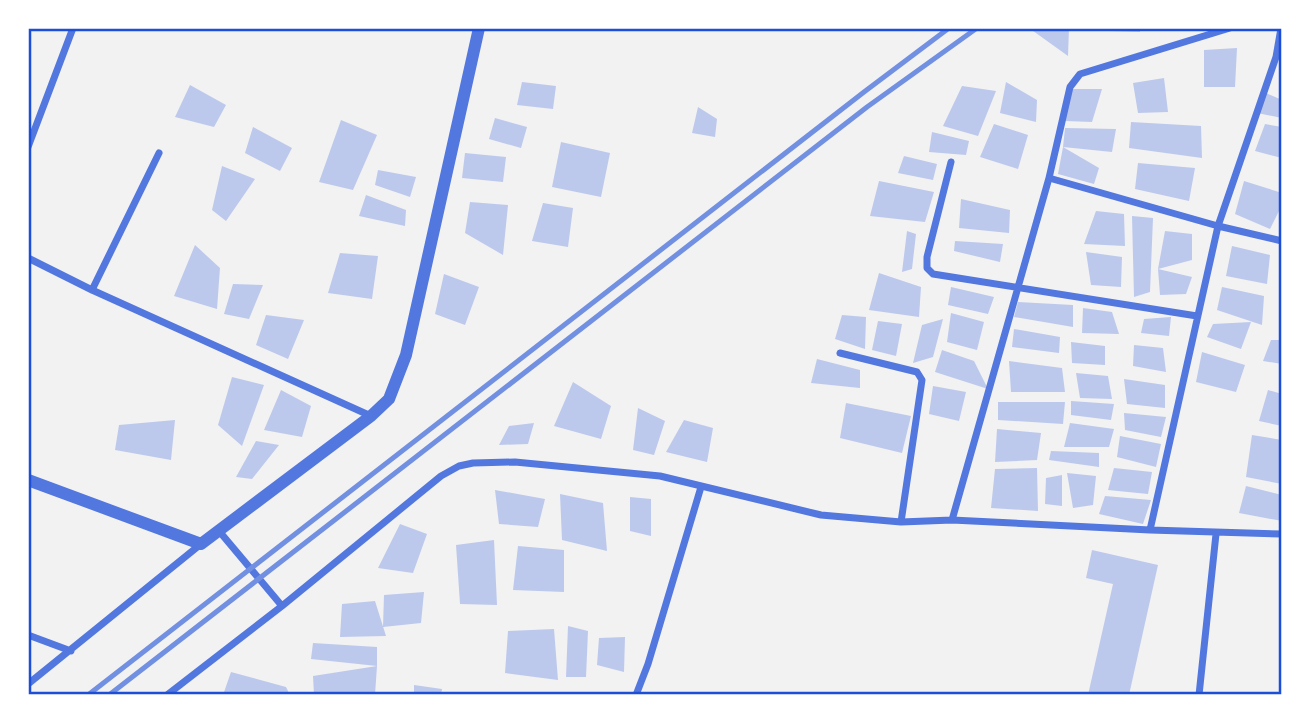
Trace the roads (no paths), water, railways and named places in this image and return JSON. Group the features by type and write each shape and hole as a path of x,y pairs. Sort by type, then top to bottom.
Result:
{"street":[{"path":"28,147 73,28"},
{"path":"28,684 201,544 371,416 389,399 406,355 479,28"},
{"path":"952,520 1020,286 1070,87 1080,74 1230,28"},
{"path":"1150,530 1218,226 1276,57 1281,28"},
{"path":"92,290 159,153"},
{"path":"951,162 929,243 927,268 933,274 1197,316"},
{"path":"1049,178 1218,226 1282,241"},
{"path":"28,258 92,290 371,416"},
{"path":"840,353 917,372 922,380 901,522"},
{"path":"167,695 282,606 440,476 459,466 473,463 515,462 660,476 798,511 901,522 952,520 1216,534 1282,534"},
{"path":"28,480 201,544"},
{"path":"636,695 648,664 701,486"},
{"path":"219,531 282,606"},
{"path":"1199,695 1216,534"},
{"path":"28,635 71,651"}],"railway":[{"path":"88,695 949,28"},
{"path":"109,695 867,107 977,28"}]}
